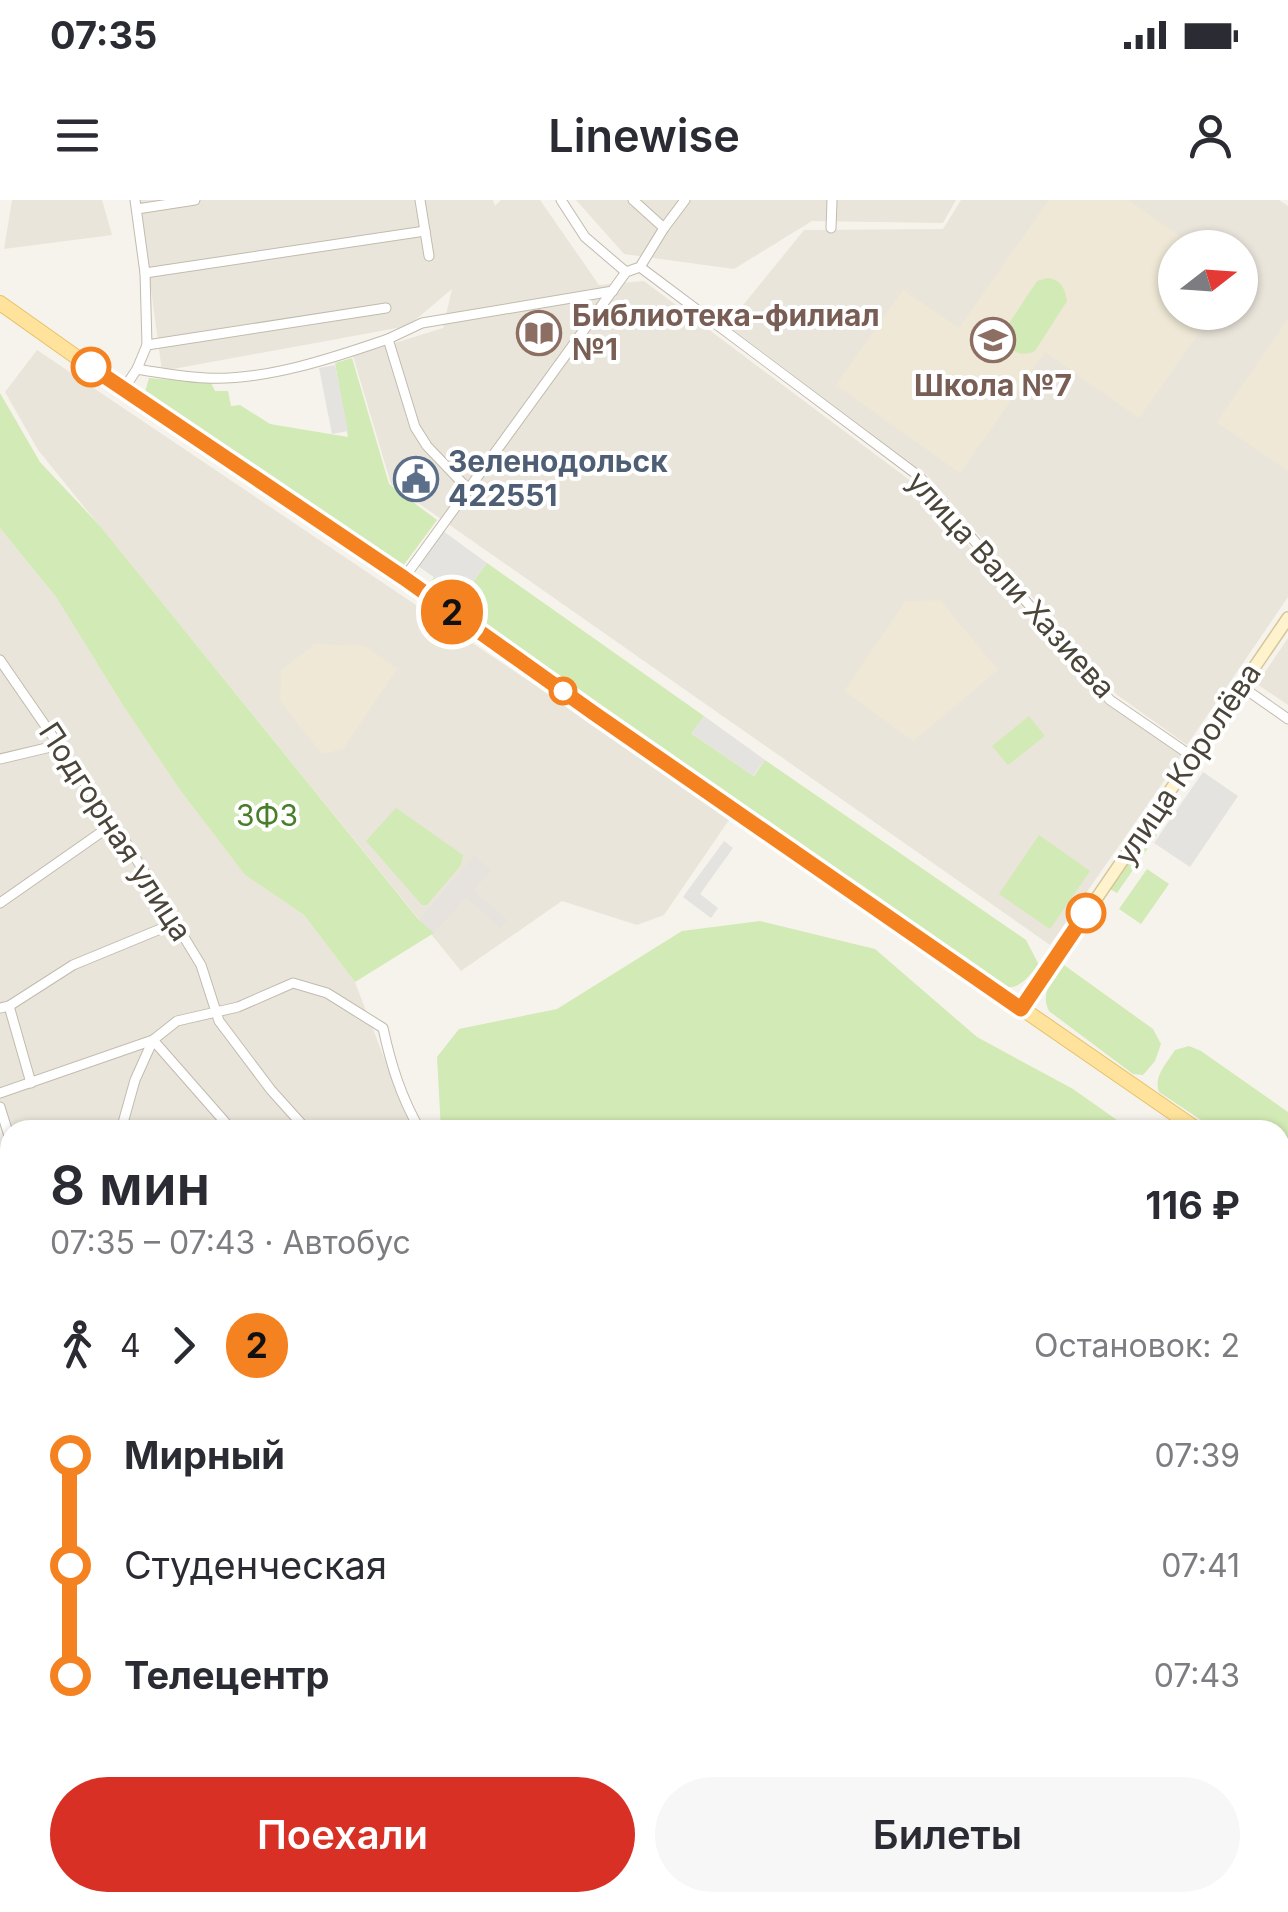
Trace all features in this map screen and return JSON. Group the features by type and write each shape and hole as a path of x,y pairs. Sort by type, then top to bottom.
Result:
{"main road":[{"path":"0,304 404,578 1183,1120"}],"street":[{"path":"123,390 147,345 145,273 136,205 195,200"},
{"path":"420,200 429,256"},
{"path":"561,200 585,237 626,272"},
{"path":"634,200 664,228"},
{"path":"404,578 626,272 640,267 685,200"},
{"path":"831,228 832,200"},
{"path":"145,273 425,231"},
{"name":"улица Вали Хазиева","path":"640,267 920,477 1110,700 1193,757"},
{"path":"137,369 205,378 240,376 326,360 422,323 613,291"},
{"path":"147,345 386,308"},
{"path":"388,339 415,427 427,446 468,490"},
{"name":"улица Королёва","path":"1021,1009 1288,618"},
{"name":"Подгорная улица","path":"0,660 113,824 202,965 219,1020 299,1120"},
{"path":"1241,686 1288,719"},
{"path":"0,759 58,745"},
{"path":"0,903 113,824"},
{"path":"31,1082 5,1007 73,965 175,923"},
{"path":"0,1094 153,1040 177,1021 238,1008 294,983 327,993 383,1028 391,1064 414,1120"},
{"path":"124,1120 153,1040"},
{"path":"153,1040 223,1120"}],"shaded area":[{"path":"12,200 102,200 112,235 4,249"},
{"path":"139,200 493,200 495,206 501,200 540,200 599,285 644,281 915,484 1106,704 1182,755 1050,945 391,484 353,356 443,328 452,289 408,326 162,371"},
{"path":"576,200 956,200 943,223 812,221 734,269 624,254"},
{"path":"961,200 1279,200 1288,206 1288,597 1187,745 1117,695 926,474 727,325 804,230 943,229"},
{"name":"Школа №7","path":"1049,200 1128,200 1171,230 1158,230 1158,330 1201,330 1139,418 1045,352 960,473 836,385 903,290 959,328"},
{"path":"1288,319 1288,471 1217,422"},
{"path":"37,350 731,817 664,915 637,925 562,901 461,971 38,450 5,392"},
{"path":"335,365 348,431 332,434 319,368"},
{"path":"0,528 56,597 180,790 245,875 304,915 355,982 402,1105 414,1120 0,1120"},
{"path":"443,531 487,563 462,597 418,566"},
{"path":"940,600 998,670 913,741 844,691 905,602"},
{"path":"1288,638 1288,705 1257,684"},
{"path":"315,644 365,646 397,669 343,749 322,754 280,701 281,670"},
{"path":"704,716 765,760 753,776 691,733"},
{"path":"1203,772 1238,796 1190,867 1154,843"},
{"path":"724,841 733,848 700,894 718,908 711,918 683,897"},
{"path":"474,856 491,870 473,891 507,920 500,928 466,897 434,933 419,920"}],"green space":[{"path":"1047,278 1062,285 1067,301 1035,351 1018,353 1009,347 1004,331 1037,281"},
{"path":"352,358 389,484 437,520 403,566 145,392 149,378 211,383 215,391 228,391 231,406 240,405 270,424 348,437 335,363"},
{"name":"ЗФЗ","path":"0,393 40,462 100,526 419,920 434,933 355,982 304,915 245,875 180,790 56,597 0,528"},
{"path":"487,563 704,716 692,734 754,776 765,760 1026,940 1039,965 1018,985 1002,986 429,585 434,577 462,597"},
{"path":"1029,716 1045,736 1008,765 992,746"},
{"path":"396,808 463,855 461,865 427,905 422,905 366,841"},
{"path":"1150,830 1157,835 1117,893 1110,889"},
{"path":"1039,835 1090,871 1050,929 999,894"},
{"path":"1147,869 1169,884 1141,924 1119,909"},
{"path":"760,921 875,949 977,1037 1073,1089 1117,1120 440,1120 437,1057 459,1029 557,1009 682,931"},
{"path":"1064,965 1153,1029 1161,1044 1155,1061 1143,1075 1133,1074 1049,1011 1047,992"},
{"path":"1189,1046 1201,1051 1288,1112 1288,1120 1201,1120 1159,1092 1159,1075 1175,1050"}],"bus line":[{"name":"2","path":"91,367 404,578 1021,1009 1086,913"}],"place":[{"name":"Библиотека-филиал №1","path":"539,333"},
{"name":"Школа №7","path":"993,340"},
{"name":"Зеленодольск 422551","path":"416,479"}]}
